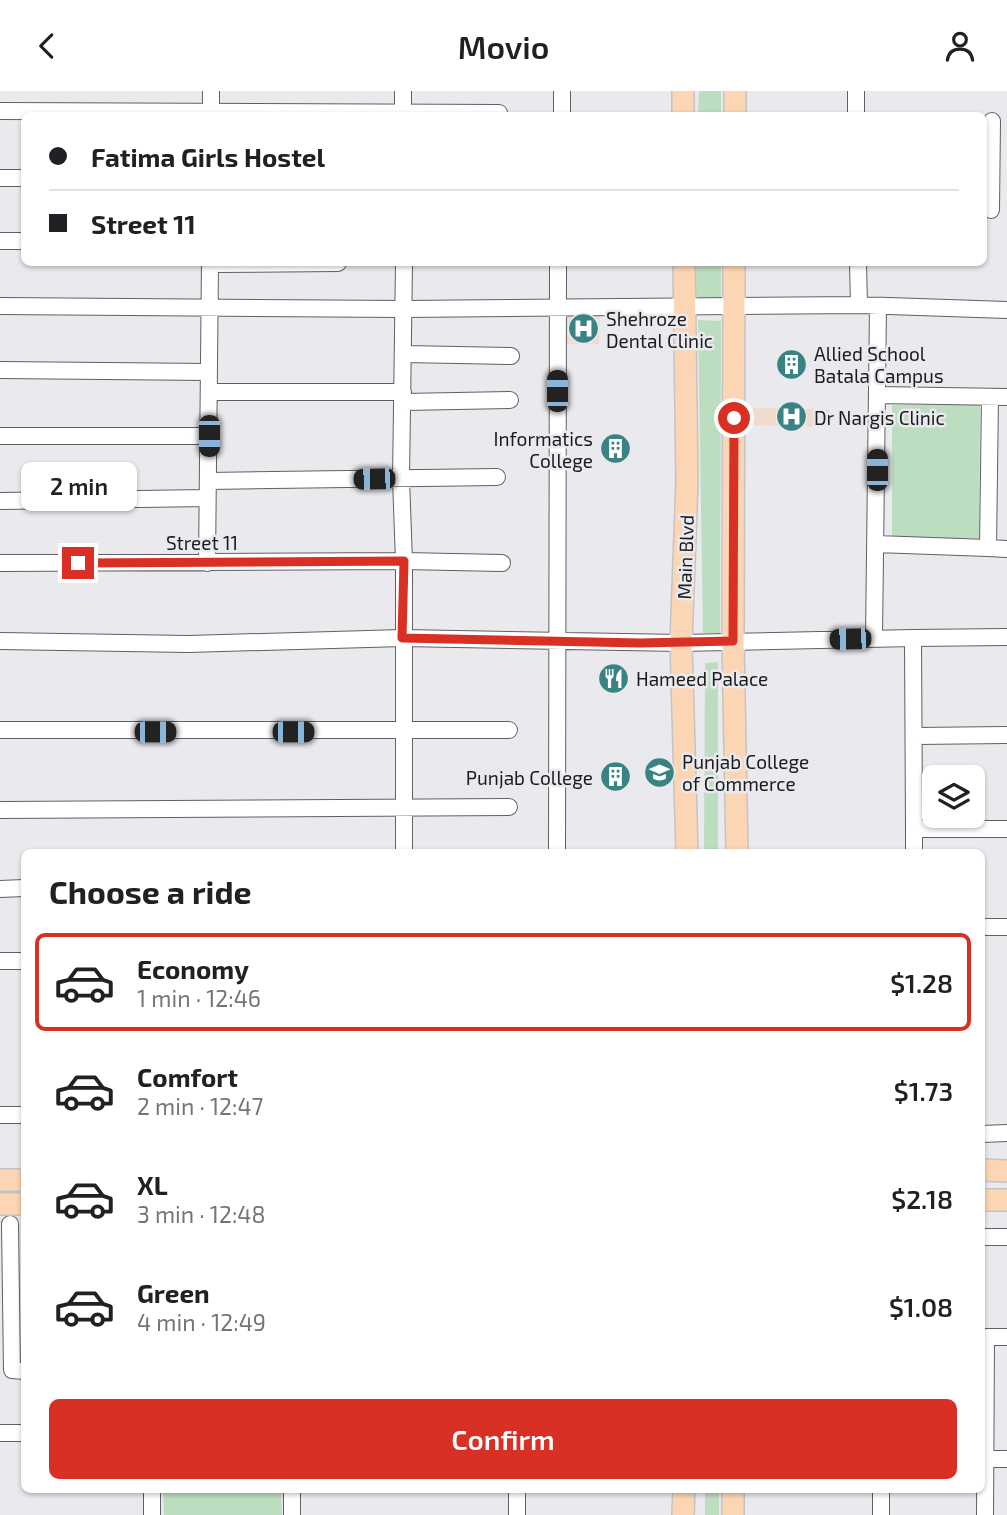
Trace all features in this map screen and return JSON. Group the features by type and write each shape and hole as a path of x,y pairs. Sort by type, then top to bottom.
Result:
{"main road":[{"path":"683,91 683,112"},
{"path":"735,91 735,112"},
{"name":"Main Blvd","path":"684,266 687,481 681,643 687,849"},
{"path":"734,266 733,641 737,849"},
{"path":"985,1171 1007,1171"},
{"path":"0,1181 21,1180"},
{"path":"985,1200 1007,1200"},
{"path":"0,1204 21,1204"},
{"path":"683,1515 684,1493"},
{"path":"733,1493 733,1515"}],"street":[{"path":"211,91 211,112"},
{"path":"403,91 403,112"},
{"path":"562,91 562,112"},
{"path":"856,91 856,112"},
{"path":"0,111 106,112"},
{"path":"994,121 994,211"},
{"path":"0,178 21,178"},
{"path":"0,241 21,241"},
{"path":"207,563 209,266"},
{"path":"404,266 401,479 404,561 404,849"},
{"path":"556,849 558,266"},
{"path":"858,266 859,305"},
{"path":"0,306 404,309 859,305 1007,310"},
{"path":"874,638 878,306"},
{"path":"404,354 511,356"},
{"path":"0,370 209,372"},
{"path":"209,392 510,400"},
{"path":"877,395 1007,397"},
{"path":"988,548 990,397"},
{"path":"0,436 209,436"},
{"path":"208,481 497,477"},
{"path":"0,501 207,498"},
{"path":"876,544 1007,549"},
{"name":"Street 11","path":"0,563 502,563"},
{"path":"0,641 188,644 402,638 681,643 1007,637"},
{"path":"913,638 914,849"},
{"path":"0,730 509,730"},
{"path":"915,736 1007,735"},
{"path":"0,810 509,807"},
{"path":"914,829 1007,829"},
{"path":"0,888 21,888"},
{"path":"985,927 1007,927"},
{"path":"0,961 21,961"},
{"path":"0,1115 21,1115"},
{"path":"985,1133 1007,1133"},
{"path":"11,1224 12,1370 21,1371"},
{"path":"985,1237 1007,1237"},
{"path":"985,1337 1007,1337"},
{"path":"0,1433 21,1433"},
{"path":"985,1515 985,1459 1007,1459"},
{"path":"152,1493 152,1515"},
{"path":"292,1493 292,1515"},
{"path":"517,1493 517,1515"},
{"path":"881,1493 881,1515"}],"shaded area":[{"name":"Shehroze Dental Clinic","path":"567,314 600,314 599,344 566,344"},
{"name":"Dr Nargis Clinic","path":"753,408 829,409 830,427 753,425"}],"green space":[{"path":"699,91 721,91 721,112 698,112"},
{"path":"695,266 721,266 721,298 694,297"},
{"path":"698,320 721,321 720,633 703,633"},
{"path":"892,405 980,405 979,538 892,538"},
{"path":"718,662 718,849 704,849 705,663"},
{"path":"163,1493 281,1493 282,1515 164,1515"},
{"path":"705,1493 719,1493 719,1515 705,1515"}],"place":[{"name":"Shehroze Dental Clinic","path":"583,329"},
{"name":"Allied School Batala Campus","path":"791,364"},
{"name":"Dr Nargis Clinic","path":"791,417"},
{"name":"Informatics College","path":"616,449"},
{"name":"Hameed Palace","path":"613,678"},
{"name":"Punjab College of Commerce","path":"659,772"},
{"name":"Punjab College","path":"616,777"}],"route":[{"path":"78,563 404,561 402,638 640,643 733,641 734,418"}]}
